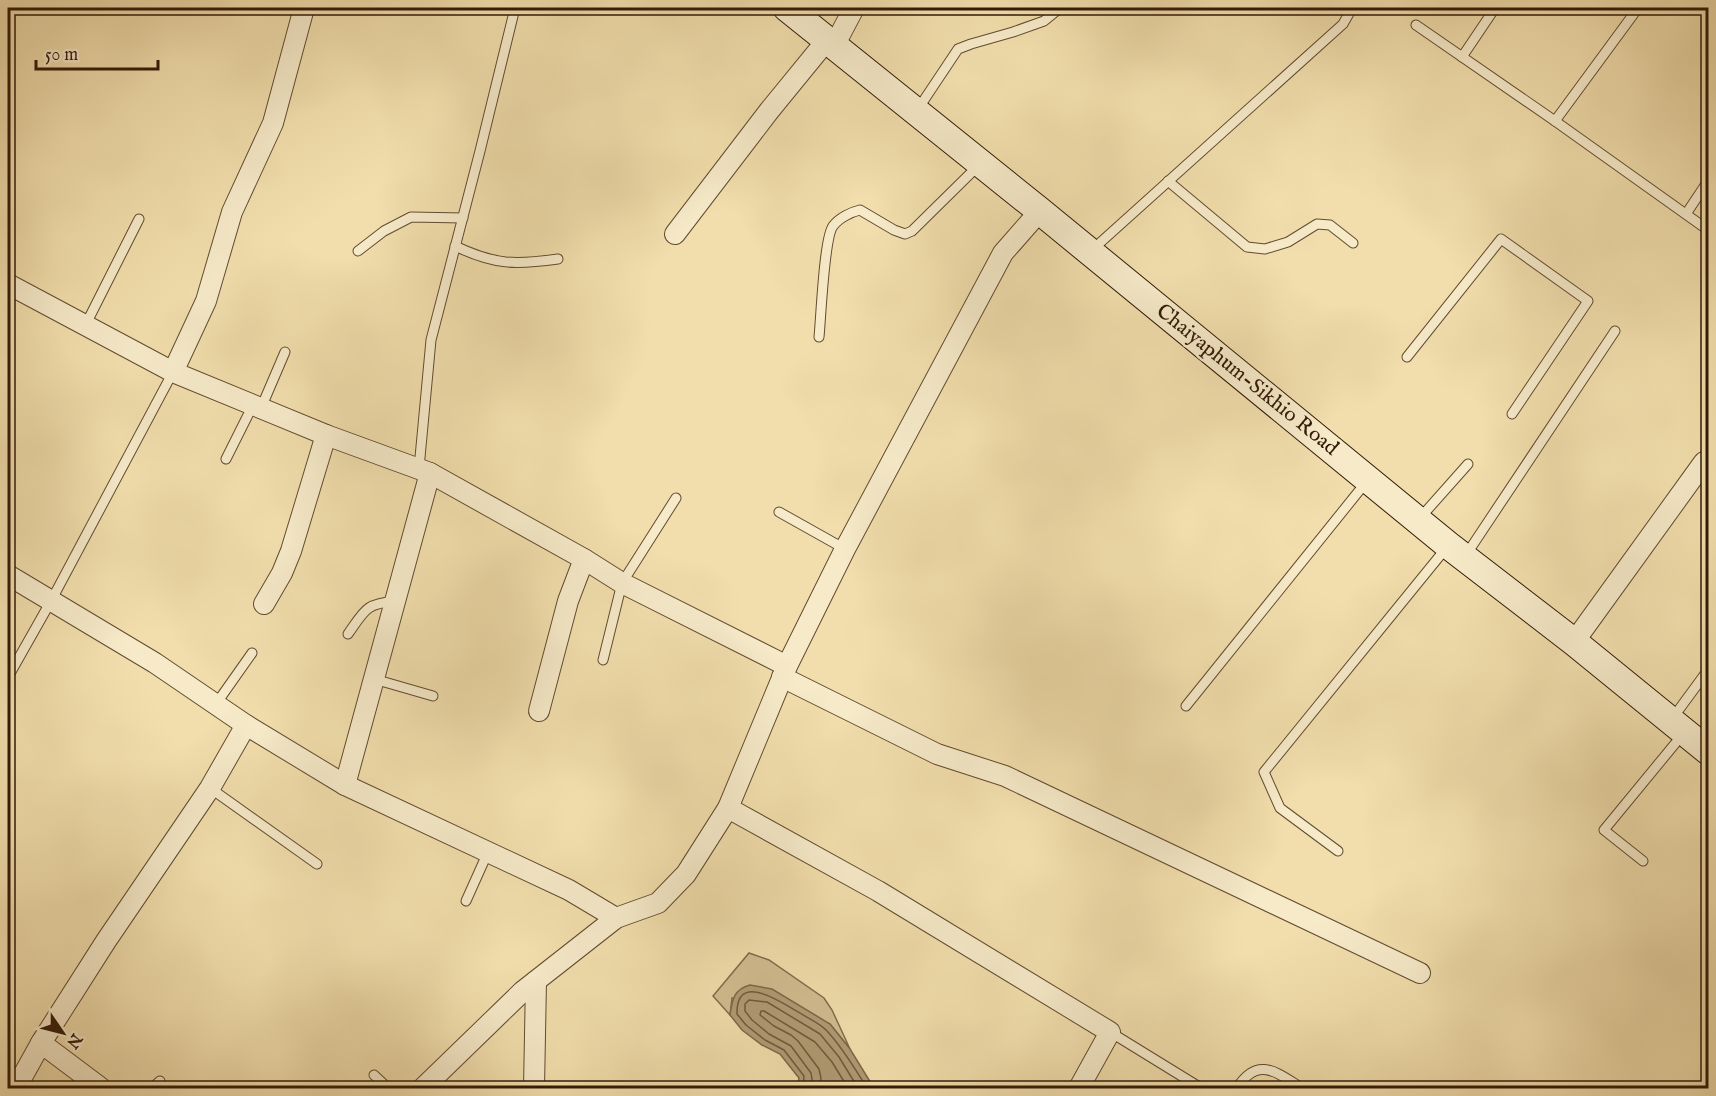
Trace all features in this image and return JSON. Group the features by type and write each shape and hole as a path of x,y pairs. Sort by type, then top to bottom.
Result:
{"main road":[{"name":"Chaiyaphum-Sikhio Road","path":"787,8 1090,251 1456,551 1574,642 1708,751"}],"street":[{"path":"173,372 206,301 232,212 273,123 304,8"},
{"path":"675,234 769,111 831,43 854,8"},
{"path":"423,1089 523,991 616,918 658,903 686,874 728,808 784,671 845,549 1003,253 1040,211"},
{"path":"8,285 173,372 326,435 425,471 584,559 622,583 937,754 1005,776 1420,973"},
{"path":"264,604 282,573 291,551 326,435"},
{"path":"1574,642 1704,462"},
{"path":"345,785 395,601 425,471"},
{"path":"539,711 568,601 584,559"},
{"path":"8,575 155,663 246,724 345,785 569,890 616,918"},
{"path":"16,1089 41,1043 106,940 210,788 246,724"},
{"path":"728,808 878,891 1110,1032 1079,1089"},
{"path":"534,1089 536,981"},
{"path":"41,1043 101,1089"}],"lane":[{"path":"425,471 431,340 514,8"},
{"path":"916,111 958,49 1044,21 1060,8"},
{"path":"1090,251 1343,24 1352,8"},
{"path":"1462,57 1495,8"},
{"path":"1555,121 1638,8"},
{"path":"1416,25 1708,230"},
{"path":"819,337 827,243 832,227 852,212 860,210 894,230 905,234 912,231 980,163"},
{"path":"1168,181 1247,247 1265,249 1288,242 1317,224 1330,225 1353,243"},
{"path":"1686,214 1708,181"},
{"path":"358,251 384,231 411,217 463,218"},
{"path":"85,326 139,219"},
{"path":"1407,357 1501,239 1588,300 1512,414"},
{"path":"455,246 475,256 503,263 531,263 558,259"},
{"path":"1338,851 1280,808 1263,772 1456,551 1615,331"},
{"path":"226,459 257,407 285,352"},
{"path":"8,677 173,372"},
{"path":"1418,520 1468,464"},
{"path":"1186,706 1369,479"},
{"path":"603,660 622,583 676,498"},
{"path":"780,512 845,549"},
{"path":"348,634 367,608 378,603 395,601"},
{"path":"216,704 252,653"},
{"path":"1643,861 1604,830 1677,727 1708,670"},
{"path":"374,679 433,696"},
{"path":"210,788 317,864"},
{"path":"465,900 488,852"},
{"path":"1110,1032 1201,1089"},
{"path":"1237,1089 1251,1072 1260,1069 1272,1070 1302,1089"},
{"path":"374,1075 388,1089"},
{"path":"152,1089 160,1082"}],"shaded area":[{"path":"749,953 769,960 824,998 850,1049 830,1024 732,998 730,1015 713,996"}],"water":[{"path":"750,985 772,989 830,1024 850,1049 874,1088 797,1088 799,1078 780,1054 762,1045 742,1030 730,1015 737,992"}]}
